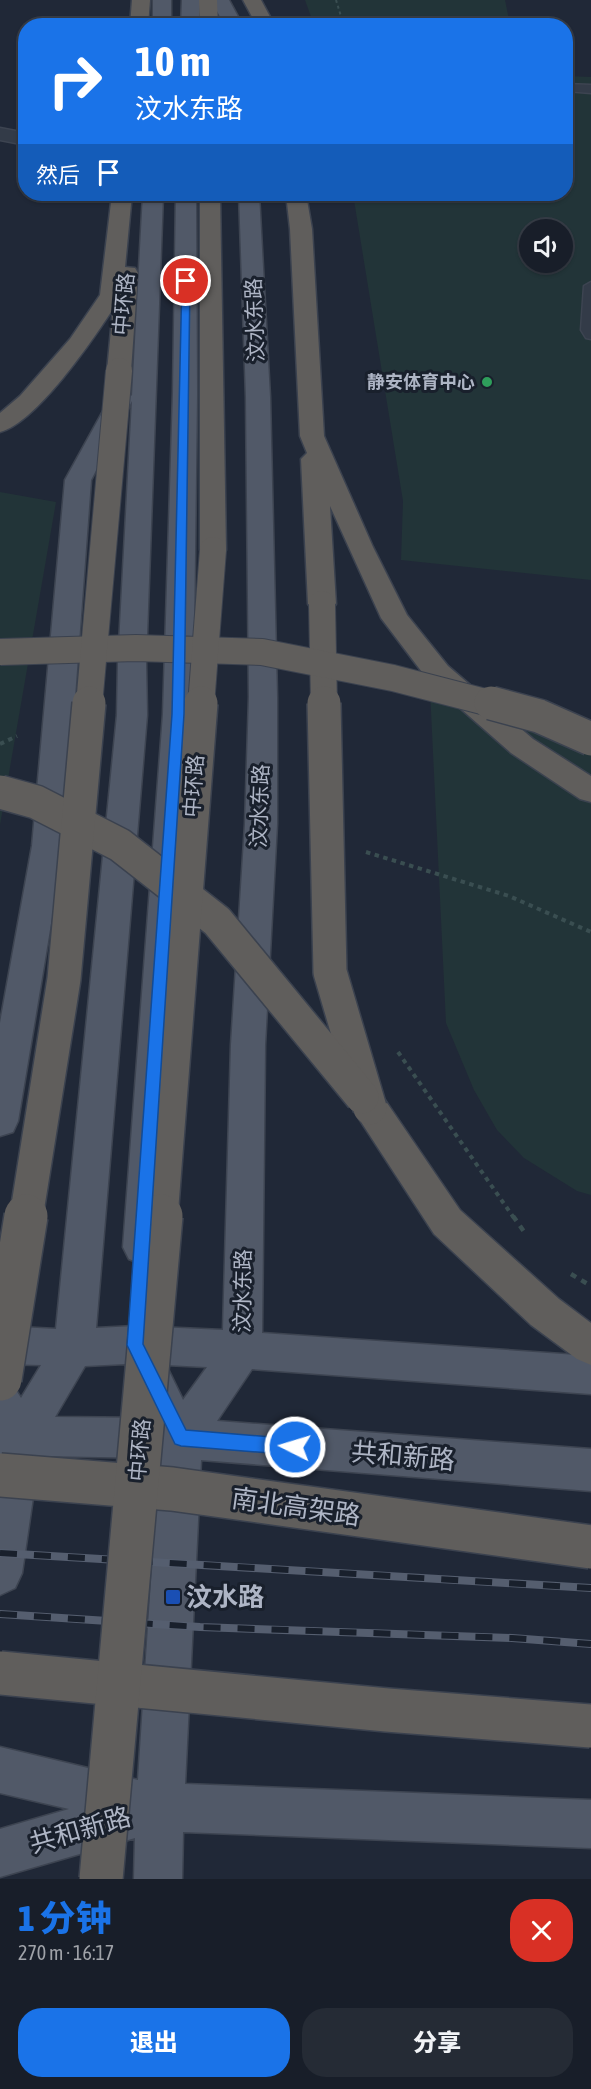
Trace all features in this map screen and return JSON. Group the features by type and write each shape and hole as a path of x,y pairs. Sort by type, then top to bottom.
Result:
{"highway":[{"path":"140,18 141,0"},
{"path":"148,18 149,0"},
{"path":"208,0 209,18"},
{"path":"252,0 262,18"},
{"path":"0,425 36,393 78,344 111,295 121,201"},
{"name":"中环路","path":"0,1379 64,979 132,201"},
{"name":"中环路","path":"101,1879 164,1179 213,550 210,201"},
{"path":"297,201 301,229 322,604 330,972 370,1108"},
{"path":"312,436 360,548 394,618 447,681 522,746 591,791"},
{"path":"0,652 136,648 262,652 393,678 539,716 591,739"},
{"path":"0,792 36,802 120,845 217,921 370,1108 447,1222 545,1312 591,1346"},
{"name":"南北高架路","path":"0,1474 172,1490 591,1547"},
{"path":"0,1673 375,1709 591,1726"}],"main road":[{"path":"162,0 162,18"},
{"path":"190,18 191,0"},
{"path":"220,0 230,18"},
{"path":"0,1573 7,1424 74,1348 132,715 132,663 153,201"},
{"path":"158,1879 181,1438 135,1345 178,714 185,393 186,201"},
{"name":"汶水东路","path":"181,1438 242,1350 248,1045 261,824 262,697 258,397 249,201"},
{"path":"0,1121 48,846 78,480 146,352"},
{"path":"0,1345 74,1348 135,1345 242,1350 591,1375"},
{"name":"共和新路","path":"7,1424 591,1470"},
{"name":"共和新路","path":"0,1770 160,1807 591,1824"},
{"name":"共和新路","path":"0,1852 160,1807"}],"lane":[{"path":"573,89 590,92"},
{"path":"591,286 588,330 591,335"}],"path":[{"path":"336,0 342,18"},
{"path":"362,851 474,881 558,914 591,932"}],"shaded area":[{"path":"305,0 505,0 509,18 311,18"},
{"name":"静安体育中心","path":"573,76 591,77 591,580 401,560 403,501 354,201 573,201"},
{"path":"0,492 56,502 0,825"},
{"path":"430,690 591,751 591,1195 577,1191 524,1158 497,1130 474,1090 446,1023"}],"railway":[{"path":"0,1553 591,1588"},
{"path":"0,1614 200,1627 512,1638 591,1644"}],"place":[{"name":"静安体育中心","path":"487,382"},
{"name":"汶水路","path":"173,1597"}],"route":[{"path":"186,281 178,714 135,1345 181,1438 295,1447"}]}
